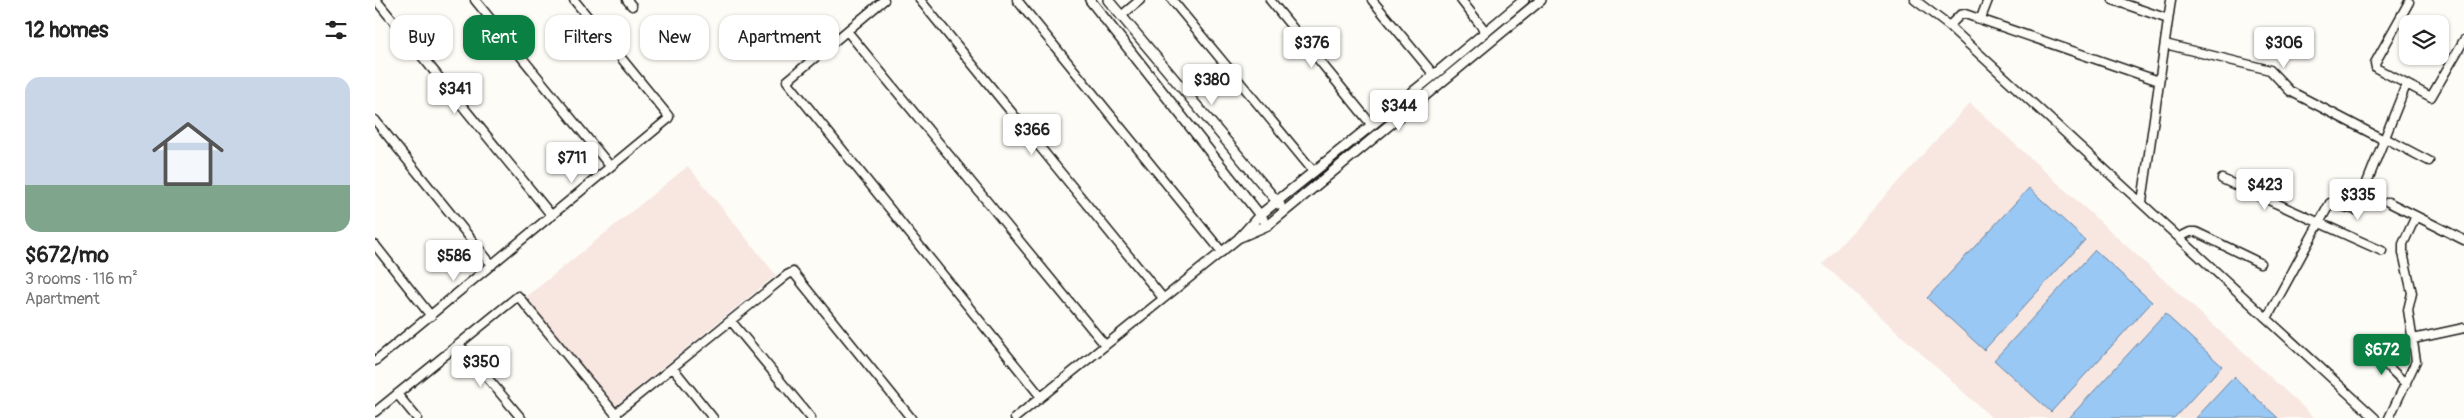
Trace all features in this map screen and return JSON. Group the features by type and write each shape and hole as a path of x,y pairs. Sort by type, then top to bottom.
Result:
{"street":[{"path":"376,0 552,216"},
{"path":"475,0 610,166"},
{"path":"375,361 669,117 574,0"},
{"path":"885,0 787,81 1041,397"},
{"path":"919,0 1163,298"},
{"path":"1017,0 1222,252"},
{"path":"1090,0 1268,225"},
{"path":"1108,0 1284,211"},
{"path":"1121,16 1140,0"},
{"path":"1172,0 1313,172"},
{"path":"1270,0 1371,124"},
{"path":"1372,0 1434,75"},
{"path":"1461,0 1486,32"},
{"path":"1015,418 1222,252 1240,237 1260,215 1434,75 1523,0"},
{"path":"1240,237 1268,225 1541,0"},
{"path":"1915,0 1949,26 2375,418"},
{"path":"1981,18 1988,0"},
{"path":"2113,0 2168,19"},
{"path":"2142,202 2171,0"},
{"path":"2409,2 2374,66 2406,85 2429,96 2433,96 2463,44"},
{"path":"1515,8 1522,16"},
{"path":"1949,26 1960,15 1965,14 1981,18 2159,81"},
{"path":"847,31 1105,345"},
{"path":"2165,44 2270,70 2290,91 2429,161"},
{"path":"2267,318 2330,203 2356,210 2406,85"},
{"path":"375,120 492,265"},
{"path":"2222,179 2318,224 2382,251"},
{"path":"2388,202 2464,240"},
{"path":"2389,418 2416,362 2408,310 2412,293 2403,253 2403,244 2417,216"},
{"path":"2180,237 2189,232 2196,232 2260,263"},
{"path":"375,245 431,316"},
{"path":"375,412 517,296 617,416 673,368 793,272 911,418"},
{"path":"731,321 811,418"},
{"path":"2413,339 2464,328"},
{"path":"459,344 521,418"},
{"path":"2373,352 2406,384"},
{"path":"673,368 713,418"},
{"path":"397,394 417,418"}],"shaded area":[{"path":"1970,103 2315,418 1992,418 1823,264"},
{"path":"688,166 776,275 615,406 525,298"}],"water":[{"path":"2029,188 2085,240 1984,350 1927,298"},
{"path":"2095,250 2152,302 2051,412 1994,360"},
{"path":"2165,314 2222,366 2174,418 2069,418"},
{"path":"2234,377 2278,418 2196,418"}]}
